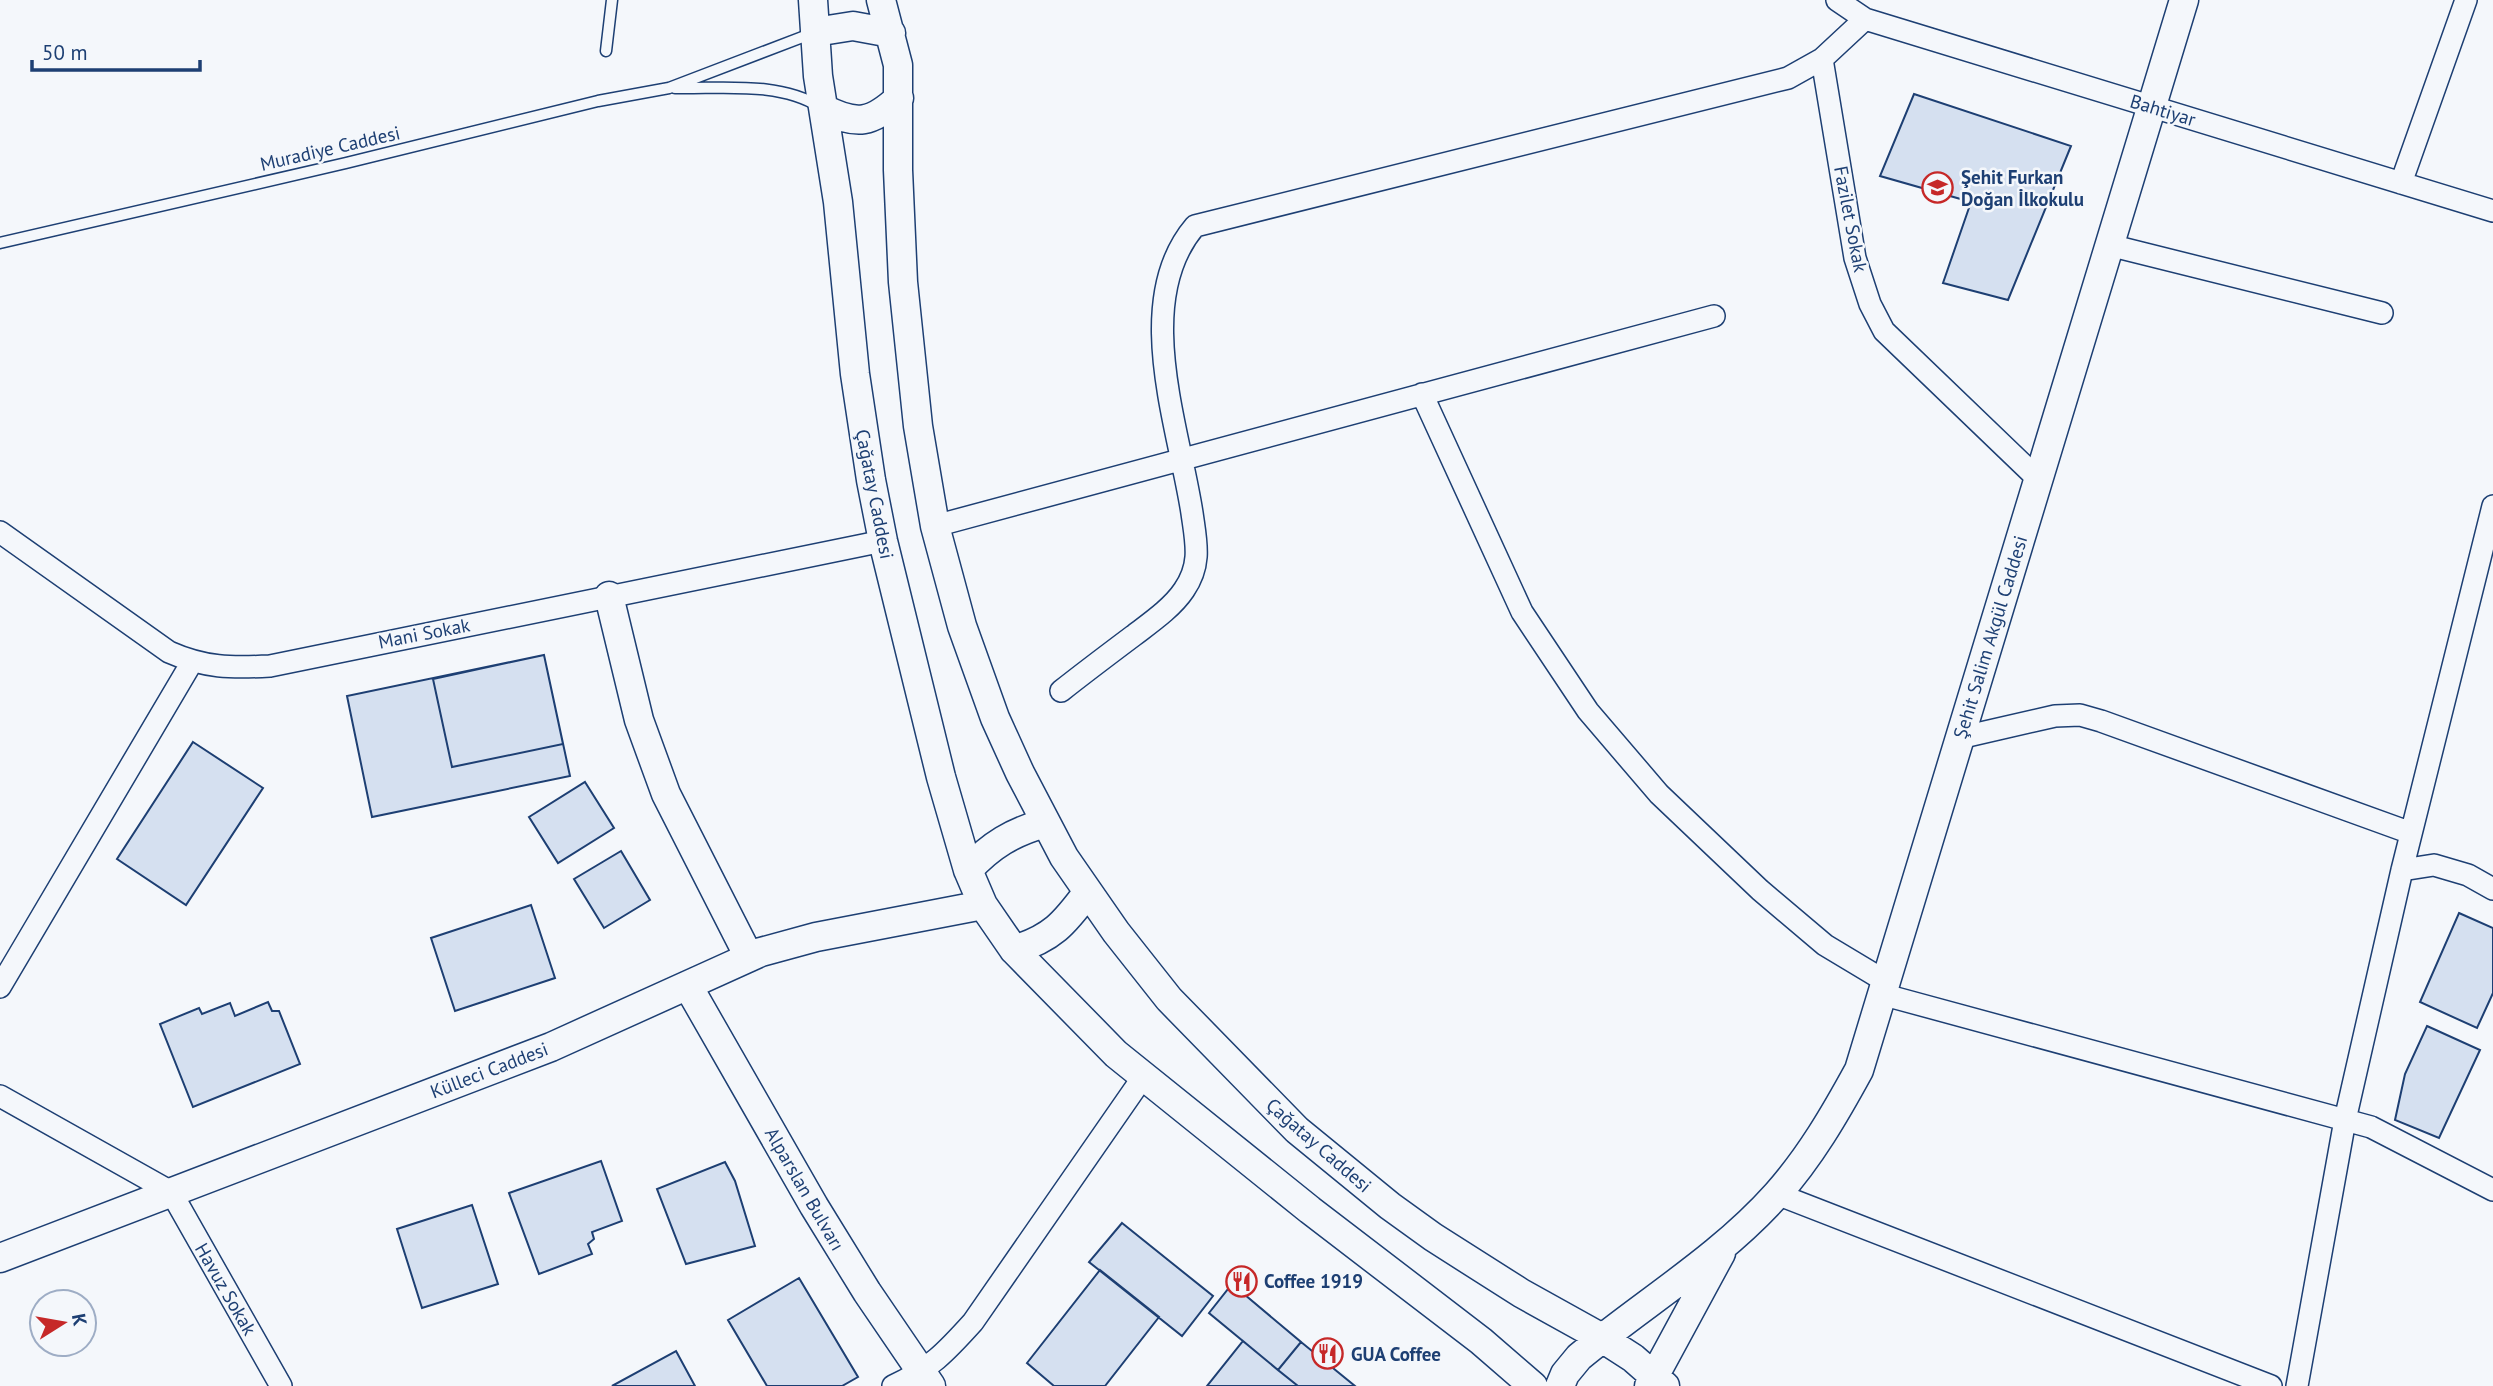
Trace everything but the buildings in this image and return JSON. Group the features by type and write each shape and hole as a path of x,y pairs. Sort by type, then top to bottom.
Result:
{"main road":[{"name":"Çağatay Caddesi","path":"813,0 818,76 838,202 857,388 883,541 935,753 968,870 983,905 1014,950 1085,1024 1143,1077 1481,1341 1533,1386"},
{"name":"Çağatay Caddesi","path":"881,0 898,65 898,170 903,282 918,426 935,526 974,662 995,718 1045,823 1087,893 1169,999 1297,1130 1380,1199 1433,1237 1521,1293 1633,1358 1656,1383"},
{"name":"Şehit Salim Akgül Caddesi","path":"1602,1338 1730,1239 1777,1194 1829,1124 1859,1070 2183,0"},
{"path":"815,32 853,26 891,33"},
{"path":"824,109 854,121 865,120 876,116 899,98"},
{"path":"609,596 633,697 661,783 687,839 750,957"},
{"path":"968,870 983,853 1007,836 1045,823"},
{"path":"1014,950 1045,938 1072,913 1087,893"},
{"name":"Külleci Caddesi","path":"0,1258 551,1047 750,957 785,944 983,905"},
{"name":"Alparslan Bulvarı","path":"688,986 814,1206 925,1380"},
{"name":"Şehit Salim Akgül Caddesi","path":"1656,1383 1677,1331 1730,1239"},
{"path":"1560,1386 1573,1363 1602,1338"}],"street":[{"name":"Bahtiyar","path":"1837,0 1865,19 2493,211"},
{"path":"2401,183 2466,0"},
{"path":"1061,691 1157,618 1184,590 1198,558 1165,375 1163,338 1166,298 1173,262 1183,240 1195,226 1788,78 1822,58 1865,19"},
{"name":"Fazilet Sokak","path":"1822,58 1855,258 1870,304 1884,331 2038,479"},
{"path":"2109,245 2382,313"},
{"path":"935,526 1714,316"},
{"path":"1422,394 1522,612 1588,711 1658,794 1760,890 1825,945 1883,988 2371,1127 2493,1190"},
{"path":"2297,1386 2345,1120 2402,870 2493,506"},
{"name":"Mani Sokak","path":"0,532 169,652 192,662 232,668 270,666 883,541"},
{"path":"0,987 192,662"},
{"path":"1959,738 2056,716 2080,715 2411,833"},
{"path":"2402,870 2434,865 2468,875 2493,889"},
{"path":"893,1386 925,1380 973,1322 1143,1077"},
{"path":"0,1096 171,1192"},
{"name":"Havuz Sokak","path":"171,1192 281,1386"},
{"path":"1777,1194 2271,1386"}],"lane":[{"path":"606,51 612,0"},
{"name":"Muradiye Caddesi","path":"0,243 598,101 669,88 815,32"},
{"name":"Muradiye Caddesi","path":"669,88 782,92 811,101 824,109"}],"place":[{"name":"Şehit Furkan Doğan İlkokulu","path":"1938,188"},
{"name":"Coffee 1919","path":"1241,1281"},
{"name":"GUA Coffee","path":"1328,1354"}]}
